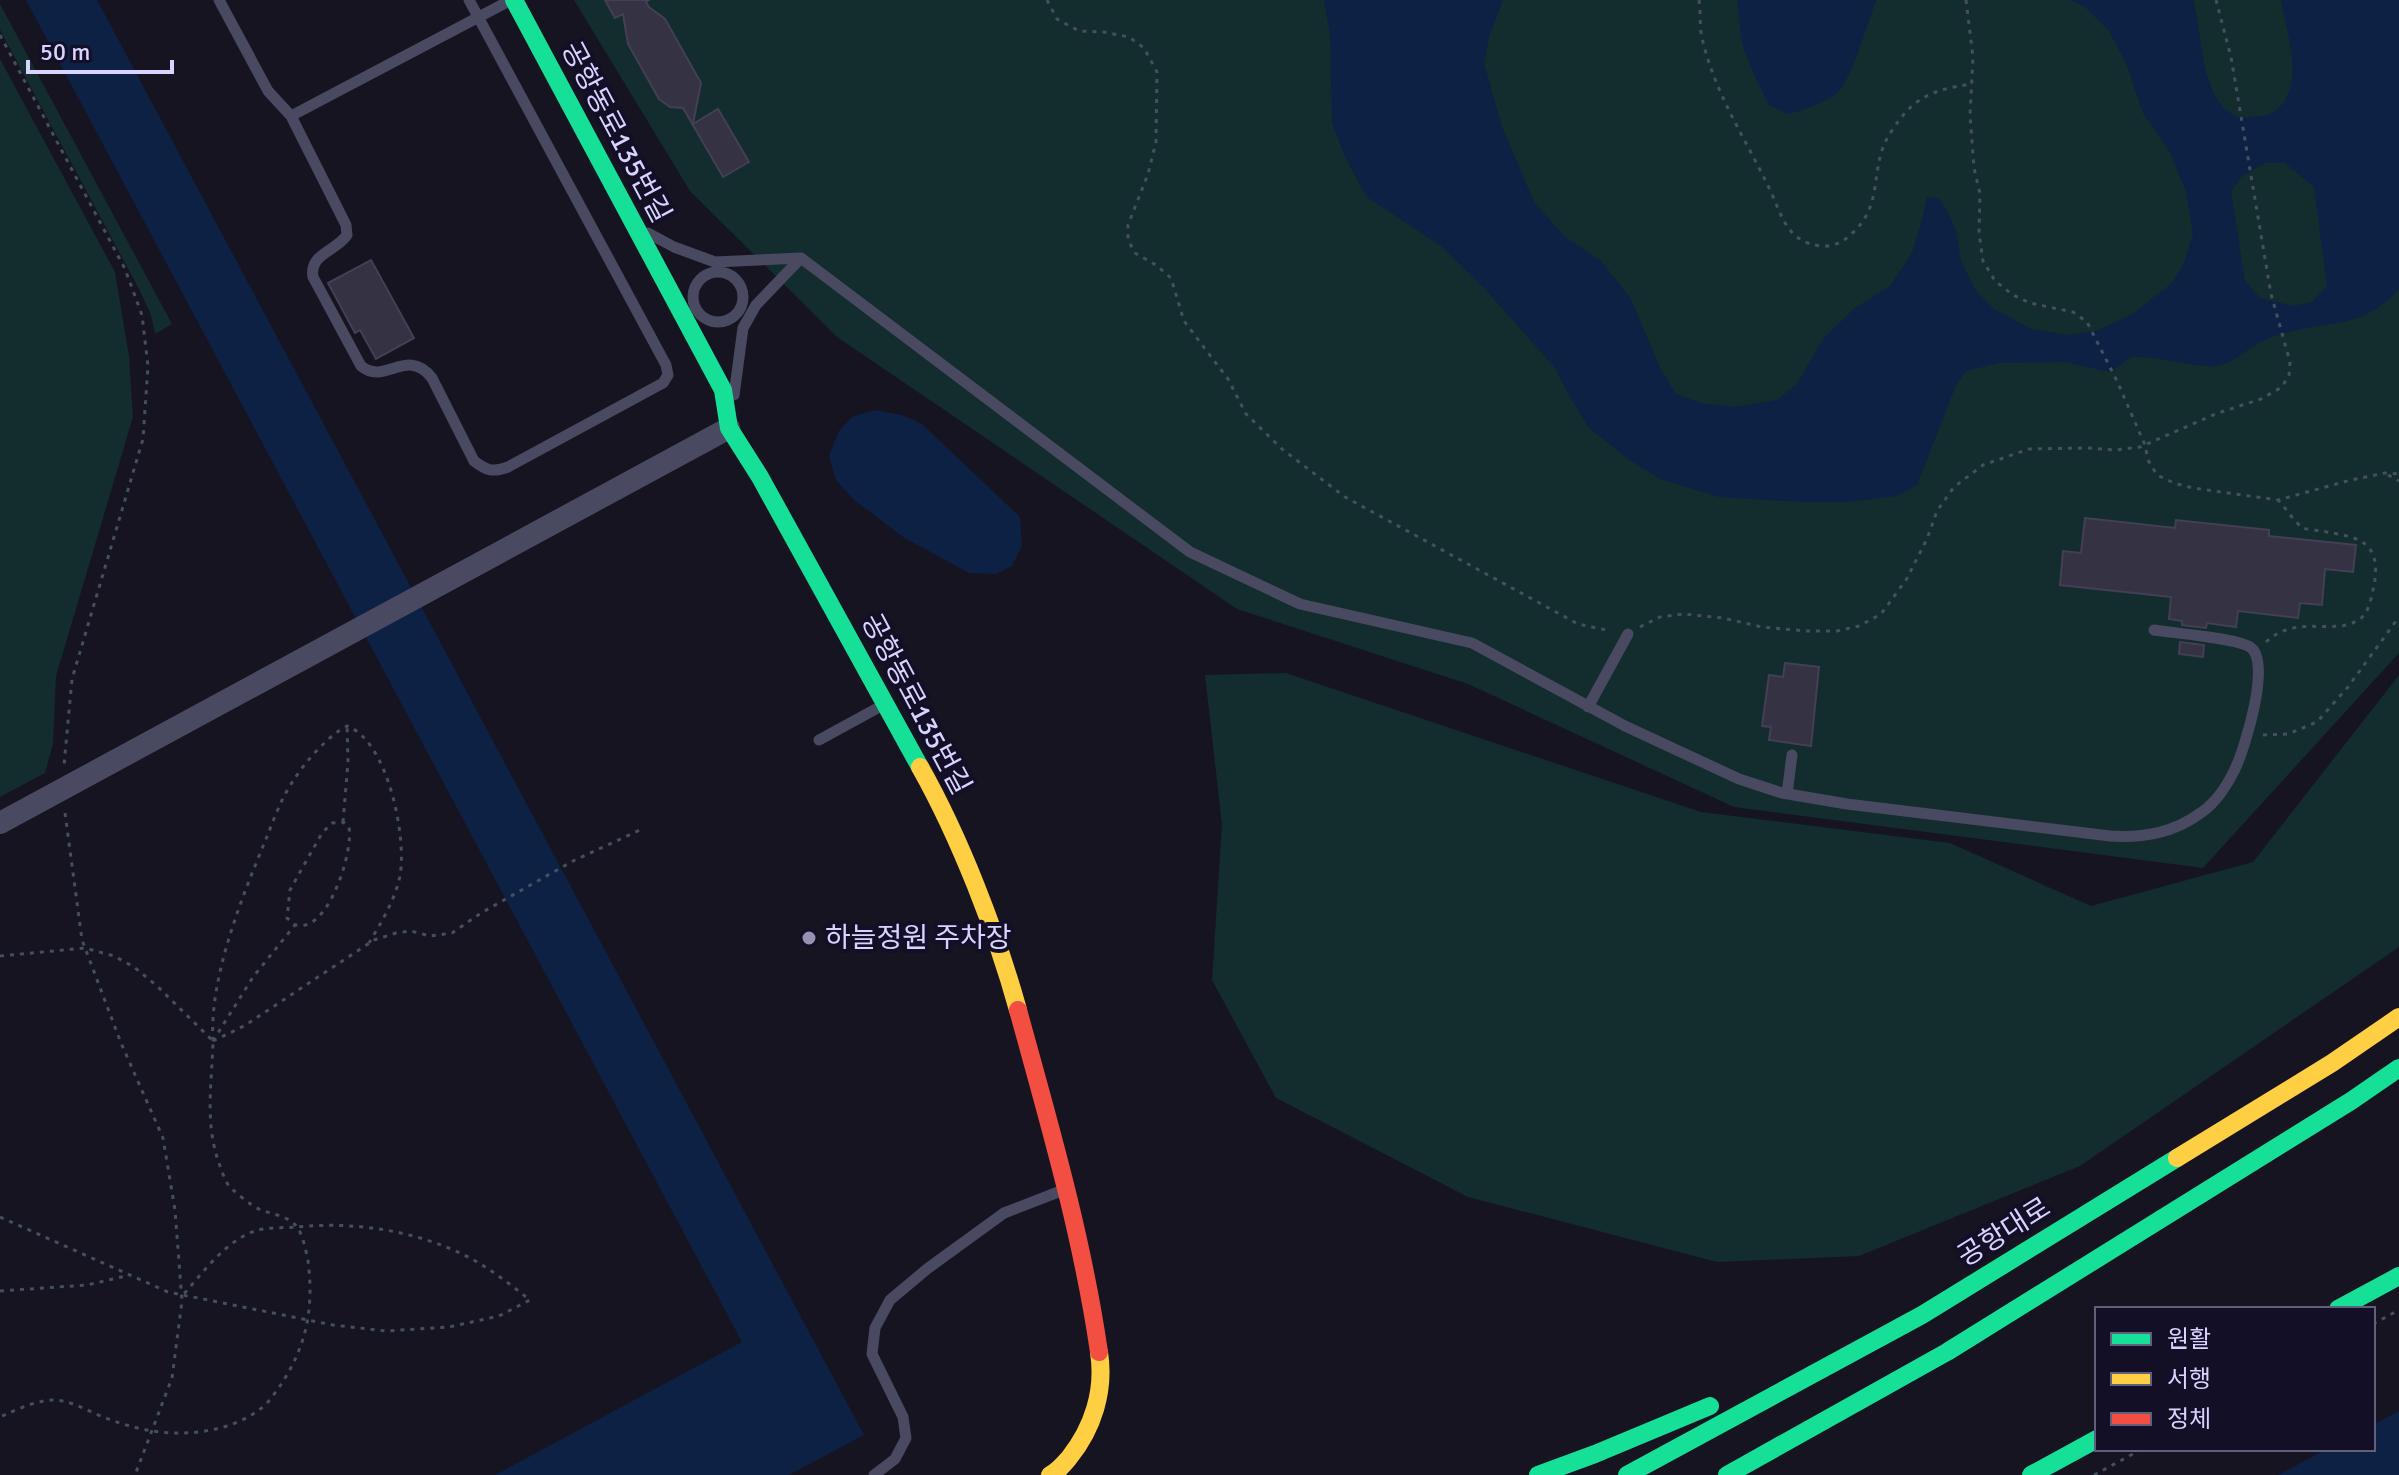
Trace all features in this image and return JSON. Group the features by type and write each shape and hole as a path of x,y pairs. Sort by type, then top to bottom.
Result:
{"main road":[{"name":"공항동로135번길","path":"513,0 636,227 690,313 723,390 729,428 760,477 936,795 979,896 1012,988 1067,1189 1090,1290 1101,1366 1095,1415 1083,1441 1055,1474"},
{"name":"공항대로","path":"1627,1475 1922,1315 2332,1063 2399,1017"},
{"path":"1727,1475 1947,1352 2351,1101 2399,1068"},
{"path":"2342,1307 2399,1276"},
{"path":"1752,1388 1922,1315"},
{"path":"1538,1475 1723,1400"},
{"path":"2031,1475 2095,1440"}],"street":[{"path":"0,823 729,428"}],"lane":[{"path":"219,0 268,91 291,116 346,225 347,235 340,245 315,260 311,268 361,366 377,374 404,365 417,365 426,370 474,461 485,470 495,472 663,383 668,375 666,365 469,0"},
{"path":"291,116 513,0"},
{"path":"636,227 737,280 743,295 744,315 729,428"},
{"path":"801,258 744,315 717,323 690,313 695,286 715,267 801,258 1190,552 1300,604 1472,643 1588,707 1739,779 1787,794 1847,804 2133,837 2150,836 2186,822 2217,797 2235,770 2247,734 2259,659 2251,648 2236,642 2154,630"},
{"path":"1588,707 1628,634"},
{"path":"819,740 886,704"},
{"path":"1787,794 1792,755"},
{"path":"874,1475 895,1459 906,1438 903,1417 872,1354 875,1328 890,1300 1004,1213 1067,1189"}],"path":[{"path":"1047,0 1057,19 1079,31 1129,37 1144,48 1157,72 1156,142 1148,174 1128,225 1128,240 1135,253 1171,278 1184,321 1228,379 1246,414 1282,449 1345,497 1578,624 1628,634 1660,617 1683,614 1806,631 1837,631 1859,626 1881,614 1906,580 1937,511 1954,487 1983,465 2029,449 2116,450 2145,445 2218,413 2261,399 2282,387 2289,375 2288,349 2271,294 2231,57 2216,0"},
{"path":"1699,0 1702,40 1724,101 1750,148 1784,222 1796,238 1812,244 1827,246 1844,241 1860,228 1871,209 1880,153 1889,133 1912,105 1940,89 1971,84"},
{"path":"1966,0 1973,57 1970,115 1974,168 1980,194 1979,233 1983,261 1995,281 2013,295 2030,303 2073,312 2087,322 2117,381 2145,445 2148,460 2157,475 2193,488 2278,500 2385,473 2399,474"},
{"path":"2385,473 2399,481"},
{"path":"2255,653 2281,631 2295,626 2345,624 2360,619 2370,605 2376,576 2375,556 2366,541 2304,528 2278,500"},
{"path":"2247,734 2288,734 2317,722 2348,687 2399,617"},
{"path":"343,822 348,762 347,726"},
{"path":"0,1417 38,1402 53,1400 71,1403 163,1434 202,1432 249,1416 269,1402 288,1375 303,1345 308,1319 311,1284 306,1252 298,1227 286,1218 257,1209 227,1183 212,1145 209,1111 212,1021 222,962 251,876 279,807 295,777 337,730 347,726 355,729 364,739 384,768 398,814 400,876 391,903 369,943"},
{"path":"343,822 349,827 351,837 340,880 321,913 308,924 295,925 287,918 290,890 322,833 332,823 343,822"},
{"path":"213,1041 255,1019 369,943 411,931 430,936 452,933 573,861 640,830"},
{"path":"213,1041 253,977 295,925"},
{"path":"0,956 85,948 114,956 134,967 157,986 213,1041"},
{"path":"0,1217 168,1292 182,1296 308,1319 386,1331 449,1327 499,1316 530,1300 500,1276 468,1257 427,1241 385,1229 321,1225 254,1231 222,1251 182,1296"},
{"path":"0,1291 87,1285 130,1275"},
{"path":"2375,1323 2399,1310"},
{"path":"2094,1475 2138,1451"}],"green space":[{"path":"574,0 2399,0 2399,653 2203,868 1734,807 1468,684 1237,609 837,337 690,191"},
{"path":"0,4 172,324 155,334 151,315 139,289 0,30"},
{"path":"0,59 115,272 129,356 133,417 56,676 53,744 45,773 0,797"},
{"path":"1286,673 1701,812 1950,843 2091,906 2253,862 2399,675 2399,947 2080,1166 1859,1256 1717,1262 1468,1197 1276,1098 1212,980 1222,825 1205,675"}],"water":[{"path":"26,0 97,0 864,1435 789,1475 495,1475 742,1342"},
{"path":"1324,0 1503,0 1489,37 1484,63 1502,127 1534,202 1566,238 1601,261 1631,299 1660,368 1676,394 1701,403 1735,407 1777,400 1796,385 1824,338 1855,308 1890,286 1912,253 1927,197 1939,199 1948,212 1956,231 1961,261 1976,291 1994,309 2031,329 2068,335 2096,331 2131,315 2172,283 2184,263 2193,235 2186,192 2171,154 2143,113 2126,63 2109,31 2085,7 2070,0 2193,0 2210,85 2226,110 2245,118 2274,112 2290,89 2292,59 2281,0 2399,0 2399,289 2384,303 2352,320 2283,333 2216,366 2137,357 2130,358 2110,372 2064,362 1998,363 1966,371 1956,385 1917,485 1897,496 1848,502 1719,497 1660,479 1589,428 1555,368 1485,289 1441,246 1367,197 1345,157 1332,123 1330,34","holes":["2265,163 2285,163 2314,187 2327,286 2312,302 2293,306 2260,298 2245,281 2231,192 2241,177"]},
{"path":"1737,0 1876,0 1854,63 1838,92 1820,103 1787,114 1769,105 1756,79 1742,44"},
{"path":"875,410 902,415 922,424 1020,517 1022,546 1012,566 996,574 969,573 903,537 853,499 836,480 829,456 839,431 852,417"},
{"path":"2399,1411 2399,1475 2278,1475 2323,1451 2375,1451 2375,1424"}],"building":[{"path":"605,0 649,0 646,2 649,7 665,19 701,83 693,124 718,109 749,162 723,177 683,108 670,107 659,99 628,44 623,14 615,18"},
{"path":"371,260 414,338 376,359 360,330 355,333 328,283"},
{"path":"2085,518 2175,528 2176,520 2269,530 2269,536 2356,545 2353,572 2325,569 2322,605 2300,603 2298,618 2238,611 2236,627 2207,623 2206,628 2182,625 2182,621 2169,619 2171,597 2060,585 2063,551 2081,553"},
{"path":"2180,642 2204,645 2203,657 2179,654"},
{"path":"1785,663 1819,667 1811,746 1769,740 1771,727 1762,726 1769,675 1783,677"}],"traffic: fast":[{"path":"514,0 723,390 729,428 760,477 920,767"},
{"path":"1727,1475 1947,1352 2351,1101 2399,1068"},
{"path":"1627,1475 1922,1315 2177,1158"},
{"path":"2342,1307 2399,1276"},
{"path":"1538,1475 1710,1406"},
{"path":"2031,1475 2095,1440"},
{"path":"1056,1475 1058,1471"}],"traffic: slow":[{"path":"920,767 976,886 1018,1010"},
{"path":"2177,1158 2332,1063 2399,1017"},
{"path":"1050,1475 1069,1458 1091,1422 1100,1381 1099,1352"}],"traffic: jam":[{"path":"1018,1010 1074,1222 1099,1352"}],"place":[{"name":"하늘정원 주차장","path":"809,938"}]}
